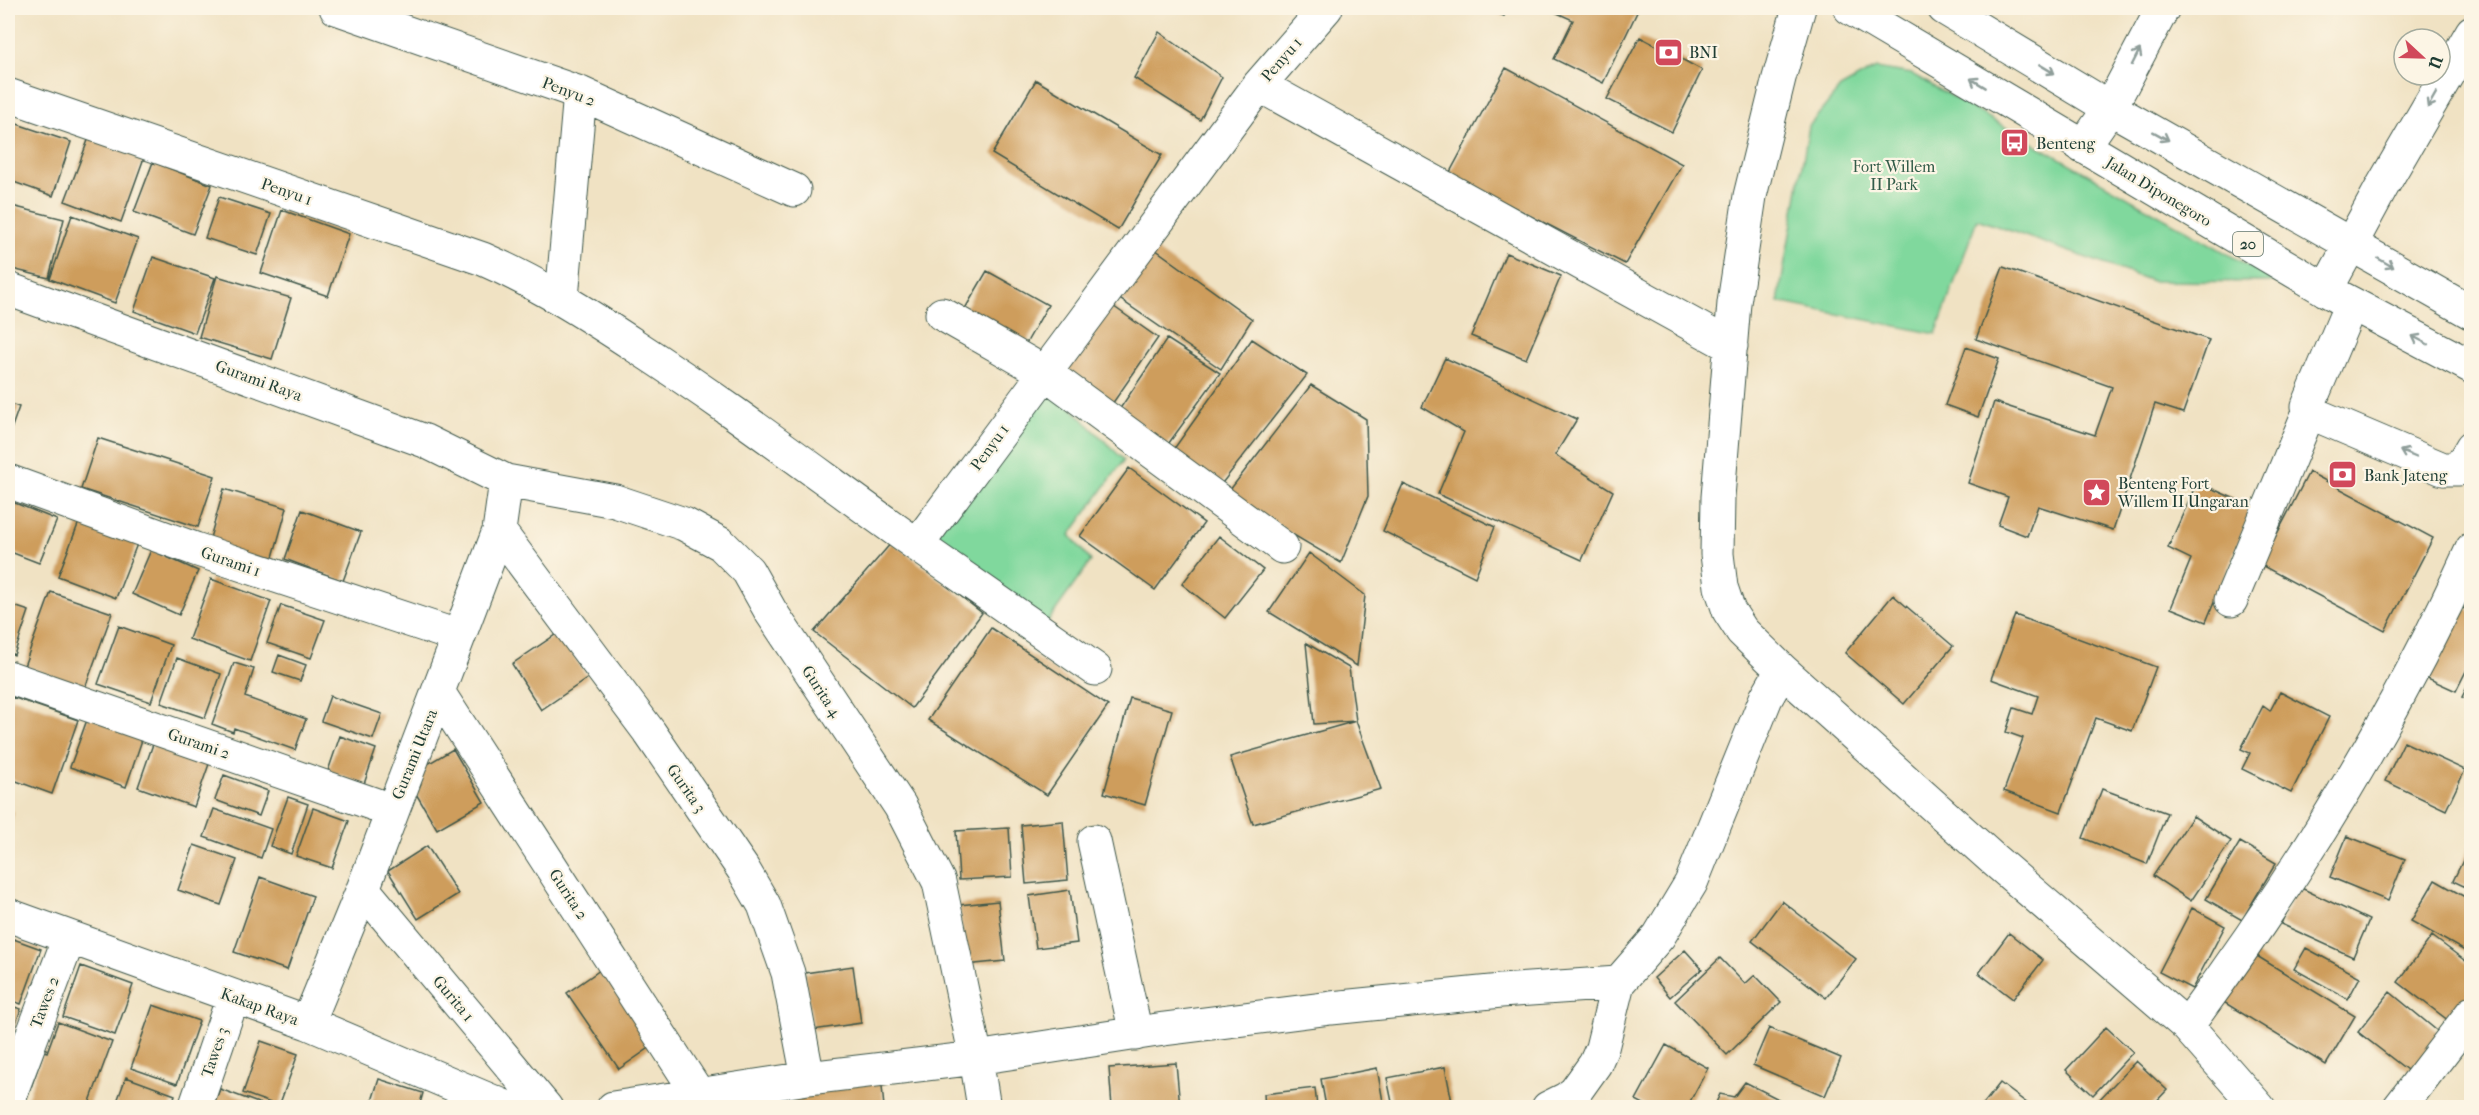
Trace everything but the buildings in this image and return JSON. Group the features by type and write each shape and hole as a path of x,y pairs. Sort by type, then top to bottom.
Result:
{"main road":[{"name":"Penyu 2","path":"336,8 580,93 794,190"},
{"name":"Penyu 1","path":"8,95 483,259 522,276 562,298 704,390 916,545 1258,85 1326,8"},
{"path":"1799,8 1750,196 1731,346 1718,497 1717,554 1721,587 1729,611 1742,631 1782,670 1993,859 2187,1026 2259,1107"},
{"name":"Jalan Diponegoro","path":"1850,8 2339,297 2472,367"},
{"path":"1944,8 2110,108 2472,312"},
{"path":"2084,147 2110,108 2163,8"},
{"path":"2231,600 2309,412 2308,406 2339,297 2351,243 2472,32"},
{"path":"1258,85 1731,346"},
{"path":"562,298 580,93"},
{"name":"Gurami Raya","path":"8,289 425,441 506,481"},
{"path":"942,314 1044,372 1282,547"},
{"path":"2309,412 2443,469 2459,469 2472,447"},
{"name":"Gurami 1","path":"8,481 195,549 457,636"},
{"name":"Gurami Utara","path":"308,1023 363,889 457,636 499,531 506,481"},
{"name":"Gurita 4","path":"506,481 615,501 684,524 721,544 748,572 771,612 900,806 939,882 984,1107"},
{"name":"Gurita 3","path":"499,531 650,733 743,869 764,905 788,973 808,1078"},
{"path":"916,545 1095,669"},
{"path":"2187,1026 2249,942 2349,785 2416,662 2472,549"},
{"path":"1548,1107 1566,1100 1575,1092 1595,1064 1602,1048 1618,984 1659,936 1690,882 1766,698 1782,670"},
{"name":"Gurami 2","path":"8,677 391,810"},
{"name":"Gurita 2","path":"438,692 699,1095"},
{"path":"1094,841 1136,1034"},
{"name":"Gurita 1","path":"363,889 546,1107"},
{"name":"Kakap Raya","path":"8,915 308,1023 508,1107"},
{"name":"Tawes 2","path":"8,1100 69,938"},
{"path":"613,1107 808,1078 976,1058 1136,1034 1353,1006 1501,991 1618,984"},
{"name":"Tawes 3","path":"195,1107 233,997"},
{"path":"2399,1107 2472,1013"}],"green space":[{"name":"Fort Willem II Park","path":"1876,68 1912,74 2277,282 2152,281 1977,219 1936,334 1778,302 1809,126 1840,88"},
{"path":"1050,387 1124,460 1070,535 1091,561 1046,624 931,538"}],"place":[{"name":"BNI","path":"1668,52"},
{"name":"Benteng","path":"2015,143"},
{"name":"Bank Jateng","path":"2343,475"},
{"name":"Benteng Fort Willem II Ungaran","path":"2097,492"}]}
